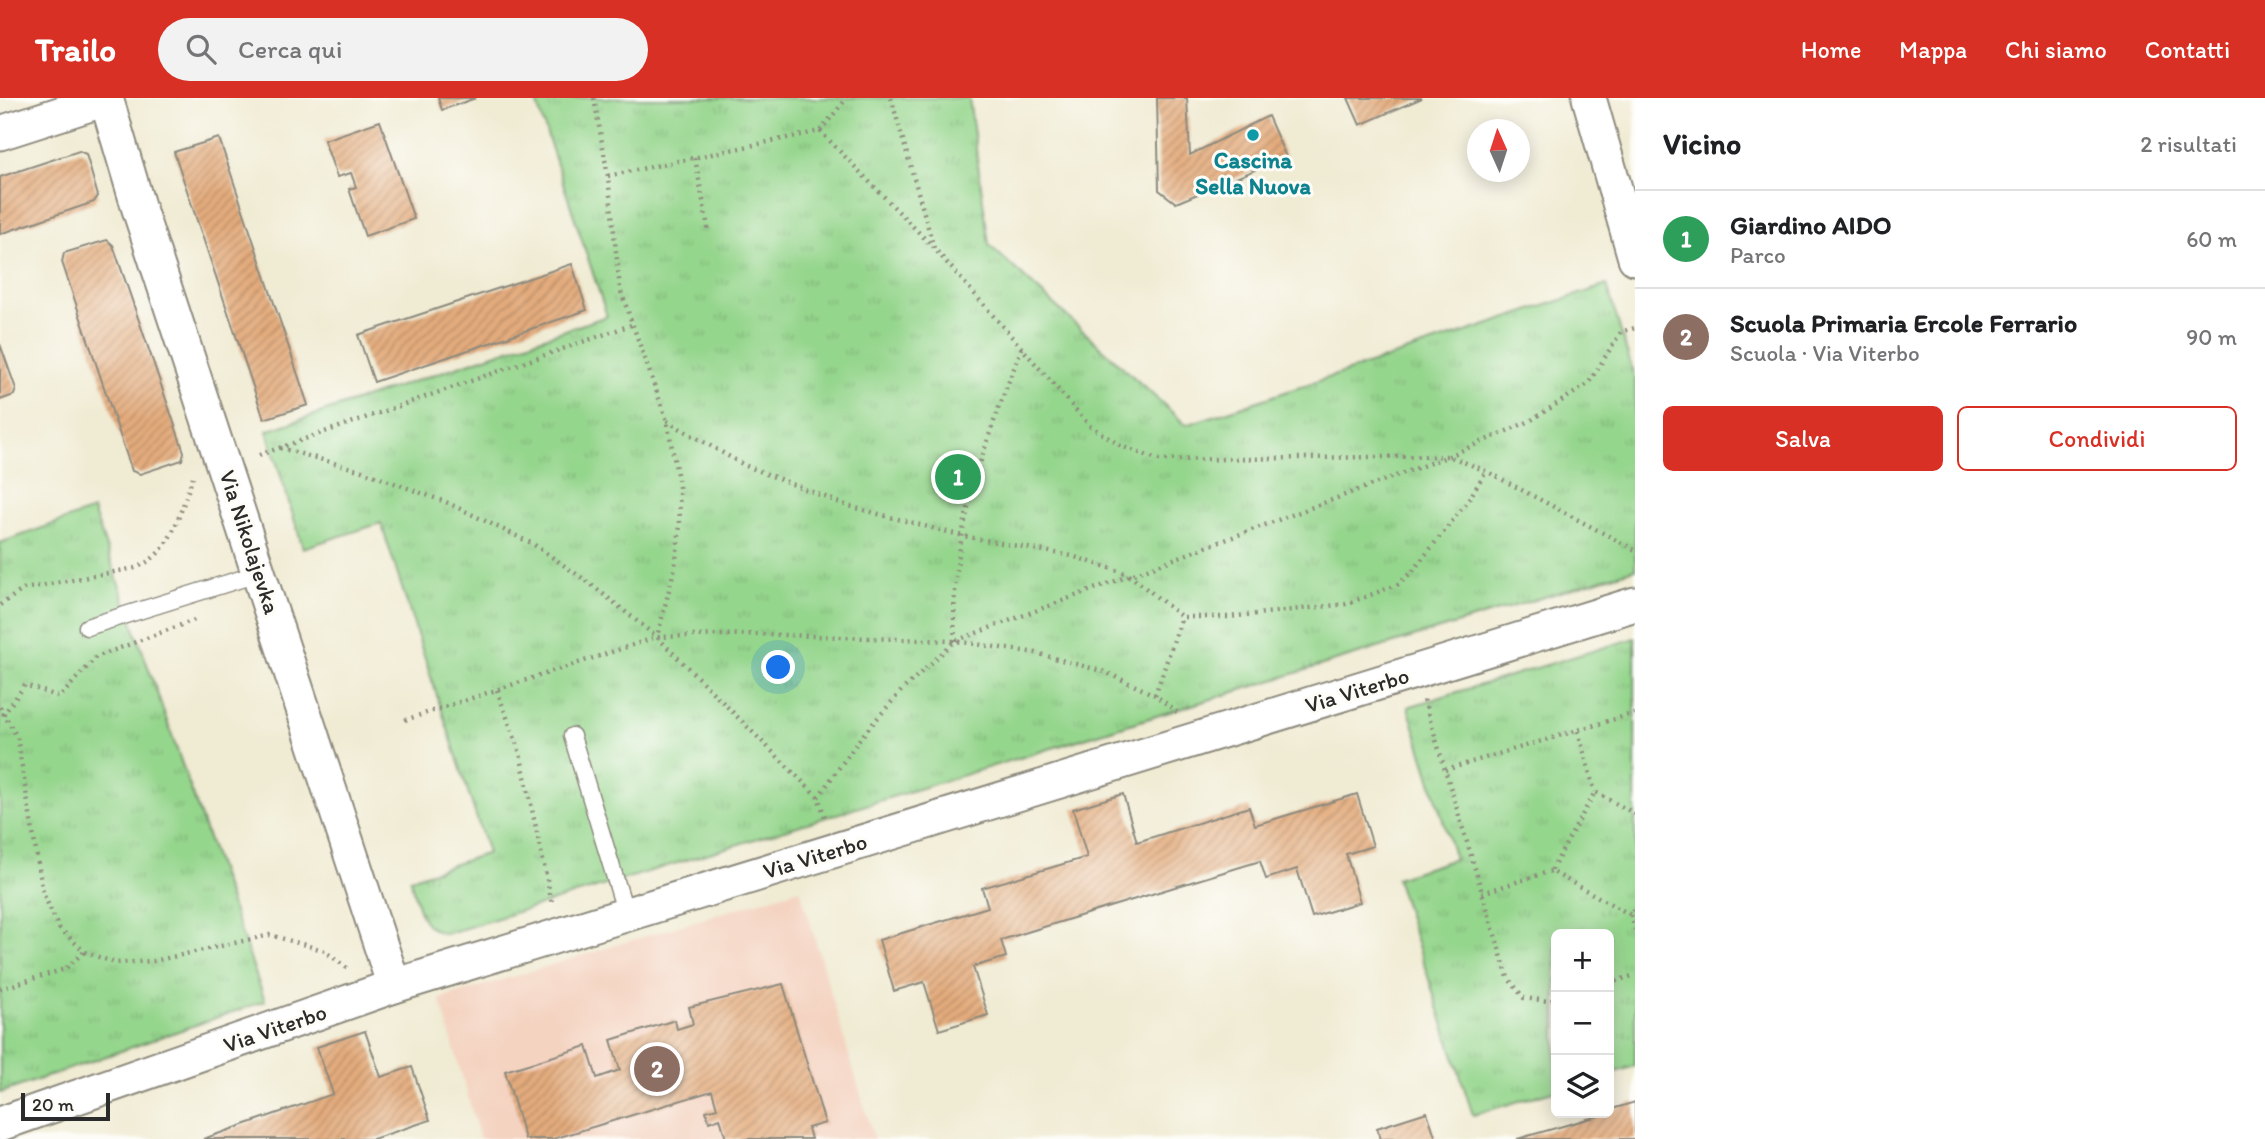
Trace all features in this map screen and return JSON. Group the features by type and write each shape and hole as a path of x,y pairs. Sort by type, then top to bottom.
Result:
{"street":[{"path":"0,133 106,98"},
{"name":"Via Nikolajevka","path":"106,98 138,206 394,986"},
{"path":"1589,98 1635,258"},
{"name":"Via Viterbo","path":"0,1124 394,986 1635,604"}],"lane":[{"path":"87,627 260,573"},
{"path":"572,736 626,914"}],"path":[{"path":"594,98 608,176 620,289 667,421 679,485 680,526 675,567 657,637"},
{"path":"608,176 820,131 847,98"},
{"path":"891,98 934,248"},
{"path":"820,131 934,248 1090,426 1121,446 1159,460 1449,456 1486,471 1635,550"},
{"path":"695,158 709,233"},
{"path":"260,455 631,325"},
{"path":"818,797 862,736 902,690 955,641 1449,456 1530,421 1588,384 1621,332 1635,328"},
{"path":"955,641 953,615 962,536 998,407 1022,348"},
{"path":"667,421 744,464 848,506 962,536 1072,556 1128,574 1182,617 1229,617 1346,604 1397,586 1412,572 1468,501 1486,471"},
{"path":"280,448 362,471 448,503 533,544 588,582 657,637 818,797 826,820"},
{"path":"0,605 24,589 135,568 151,562 164,550 196,468"},
{"path":"1155,695 1182,617"},
{"path":"1,715 25,685 60,697 96,657 201,618"},
{"path":"405,720 657,637 757,634 955,641 1036,653 1105,672 1155,695 1177,712"},
{"path":"497,690 520,753 552,903"},
{"path":"1424,697 1508,978 1524,998 1551,1000"},
{"path":"0,707 1,715 17,737 43,893 59,928 85,952 115,963 154,961 270,935 323,950 347,968"},
{"path":"1446,770 1635,713"},
{"path":"1482,893 1551,871 1595,792 1578,731"},
{"path":"1595,792 1635,813"},
{"path":"1551,871 1631,915"},
{"path":"1635,907 1631,915 1635,930"},
{"path":"0,989 65,969 85,952"},
{"path":"1614,981 1635,975"}],"shaded area":[{"path":"800,889 874,1139 480,1139 440,999"}],"green space":[{"path":"535,98 969,98 989,245 1186,425 1607,285 1635,380 1635,569 446,934 437,931 424,921 420,914 410,879 488,853 381,523 303,548 267,431 607,316"},
{"path":"93,510 265,1001 0,1093 0,543"},
{"path":"1635,638 1635,1066 1614,1072 1614,929 1551,929 1551,1092 1473,1115 1396,878 1455,859 1408,707"}],"building":[{"path":"438,98 476,98 442,110"},
{"name":"Cascina Sella Nuova","path":"1157,98 1187,98 1190,155 1268,116 1286,157 1176,203 1159,190"},
{"name":"Cascina Sella Nuova","path":"1348,98 1422,98 1360,125"},
{"path":"380,121 414,219 365,236 349,189 356,187 351,173 337,177 324,140"},
{"path":"219,138 308,405 264,419 174,152"},
{"path":"79,151 86,154 98,196 94,202 0,234 0,177"},
{"path":"107,240 113,245 184,452 182,460 140,474 132,471 62,262 64,253"},
{"path":"572,264 587,310 374,382 358,335"},
{"path":"0,344 16,389 14,395 0,400"},
{"path":"1123,794 1137,842 1249,807 1255,825 1357,794 1373,846 1346,854 1360,902 1312,917 1297,869 1266,879 1260,861 1001,940 1006,957 973,967 988,1015 939,1030 924,982 894,991 879,940 988,907 982,888 1087,857 1073,809"},
{"path":"783,984 825,1123 808,1128 811,1139 726,1139 720,1118 709,1122 706,1111 717,1108 712,1091 553,1139 525,1139 505,1071 587,1046 597,1078 620,1070 611,1040 675,1020 677,1029 693,1024 689,1007"},
{"path":"365,1031 381,1077 412,1067 430,1120 373,1139 203,1139 333,1094 317,1047"},
{"path":"1635,1102 1635,1139 1517,1139 1591,1118 1614,1118 1614,1108"},
{"path":"1427,1112 1436,1139 1381,1139 1377,1128"}],"place":[{"name":"Cascina Sella Nuova","path":"1253,135"},
{"name":"Giardino AIDO","path":"958,477"},
{"name":"Scuola Primaria Ercole Ferrario","path":"657,1069"}]}
